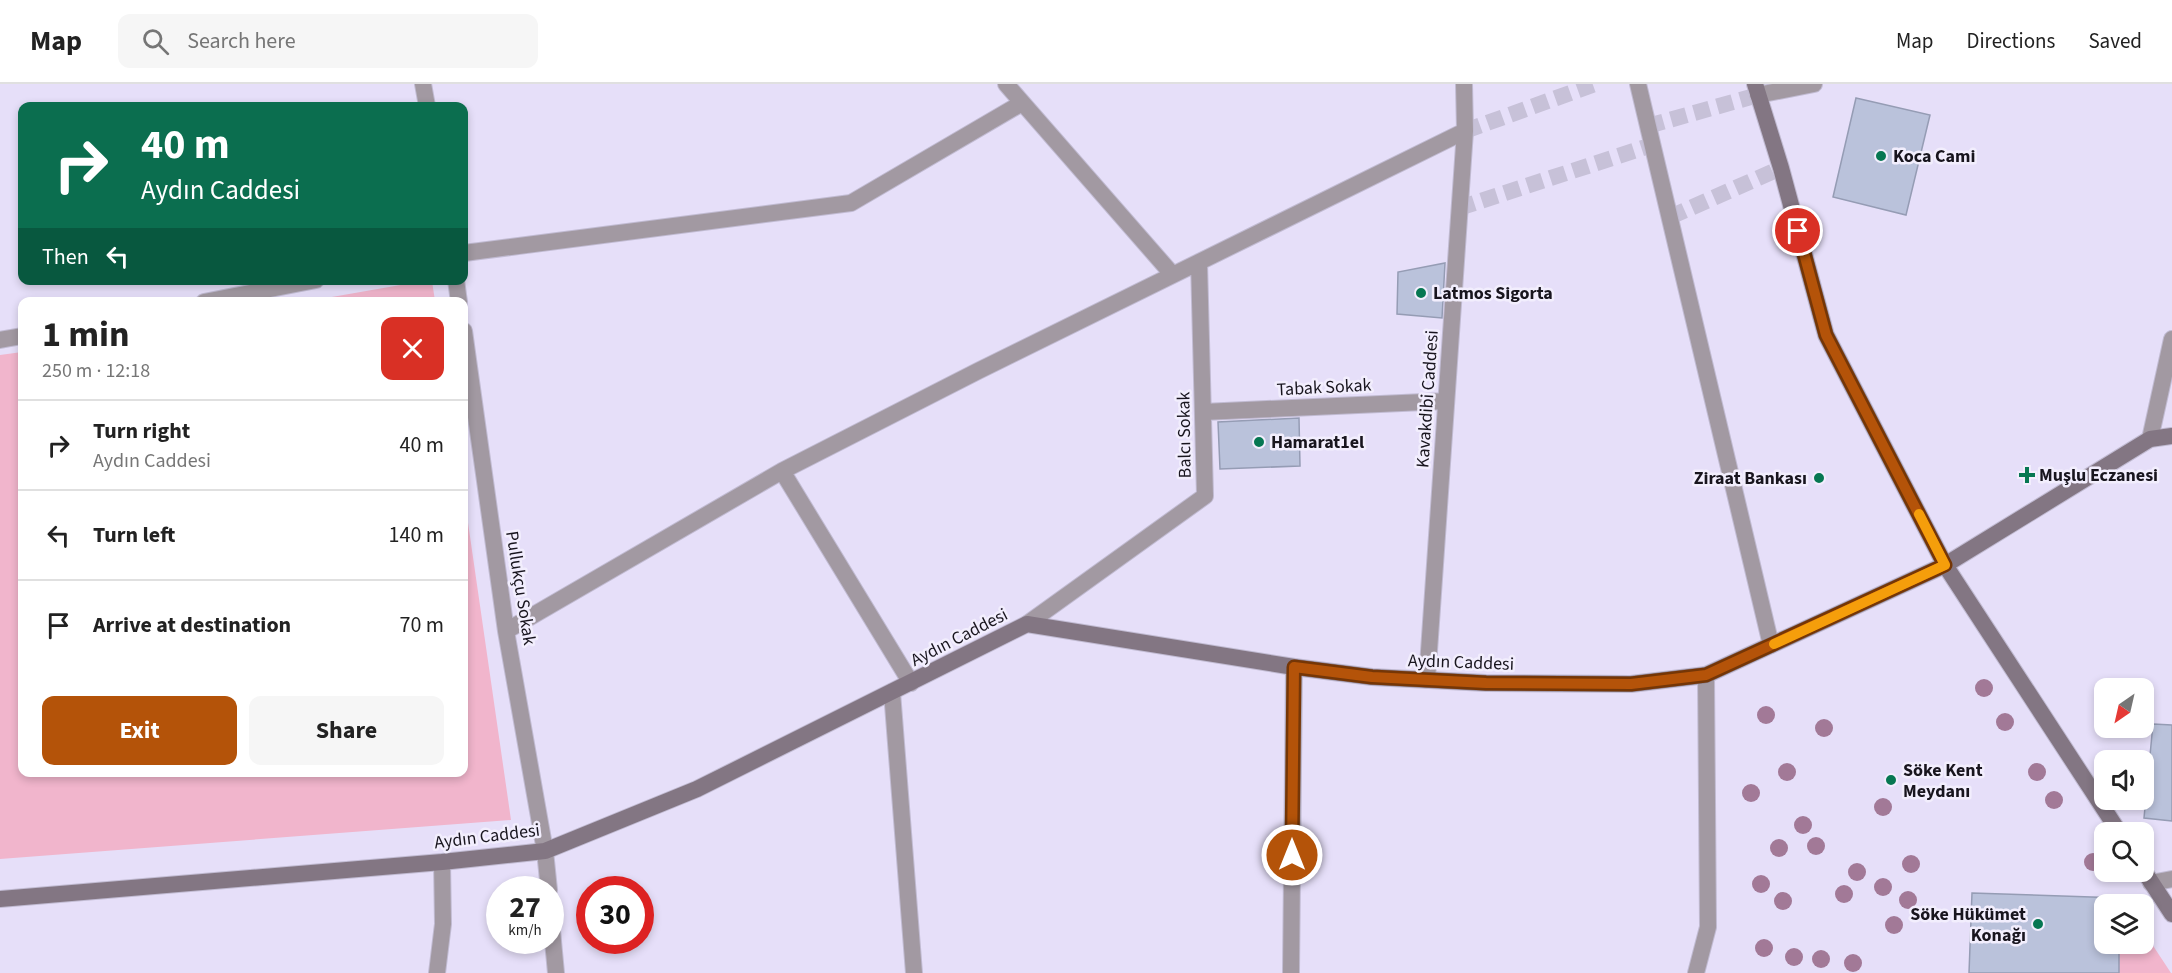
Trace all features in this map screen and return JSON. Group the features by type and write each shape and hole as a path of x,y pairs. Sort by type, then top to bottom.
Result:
{"main road":[{"path":"1756,89 1781,168 1826,335 1945,565 2112,822"},
{"path":"2150,439 2172,436"},
{"name":"Aydın Caddesi","path":"0,899 442,862 545,850 697,789 1027,624 1294,667 1372,677 1486,683 1631,684 1706,675 1945,565 2150,439"},
{"path":"2150,882 2172,914"}],"street":[{"path":"423,84 426,102"},
{"path":"1006,84 1172,274"},
{"name":"Kavakdibi Caddesi","path":"1427,680 1465,131 1464,84"},
{"path":"1638,84 1771,645"},
{"path":"1756,89 1814,84"},
{"path":"468,252 851,203 1022,103"},
{"path":"506,631 782,471 1172,274 1465,131"},
{"name":"Balcı Sokak","path":"1027,624 1205,496 1198,262"},
{"path":"229,297 291,285"},
{"path":"0,340 18,337"},
{"path":"2150,439 2172,339"},
{"name":"Pullukçu Sokak","path":"468,360 506,631 548,876"},
{"name":"Tabak Sokak","path":"1203,412 1446,400"},
{"path":"782,471 911,682"},
{"path":"1291,973 1294,667"},
{"path":"1696,973 1708,927 1706,675"},
{"path":"892,692 914,973"},
{"path":"437,973 443,924 442,862"},
{"path":"2154,878 2172,879"},
{"path":"554,954 556,973"}],"shaded area":[{"path":"400,285 433,285 434,297 332,297"},
{"path":"18,353 18,777 468,777 468,523 511,820 0,859 0,355"},
{"path":"2154,947 2171,973 2119,973 2119,954 2154,954"}],"building":[{"name":"Koca Cami","path":"1856,98 1930,115 1906,215 1833,197"},
{"name":"Latmos Sigorta","path":"1445,263 1442,318 1397,314 1398,272"},
{"name":"Hamarat1el","path":"1299,418 1300,466 1220,469 1218,422"},
{"path":"2154,724 2172,725 2172,821 2144,818 2145,810 2154,810 2154,750 2151,750 2152,738 2154,738"},
{"name":"Söke Hükümet Konağı","path":"1972,893 2094,897 2094,954 2119,954 2119,973 1969,973"}],"tunnel":[{"path":"1465,131 1595,84"},
{"path":"1648,126 1758,95"},
{"path":"1459,208 1652,145"},
{"path":"1670,217 1781,168"}],"slow traffic":[{"path":"1774,644 1945,565 1919,514"}],"place":[{"name":"Koca Cami","path":"1881,156"},
{"name":"Latmos Sigorta","path":"1421,293"},
{"name":"Hamarat1el","path":"1259,442"},
{"name":"Muşlu Eczanesi","path":"2027,475"},
{"name":"Ziraat Bankası","path":"1819,478"},
{"name":"Söke Kent Meydanı","path":"1891,780"},
{"name":"Söke Hükümet Konağı","path":"2038,924"}],"route":[{"path":"1292,855 1294,667 1372,677 1486,683 1631,684 1706,675 1945,565 1826,335 1798,231"}]}
